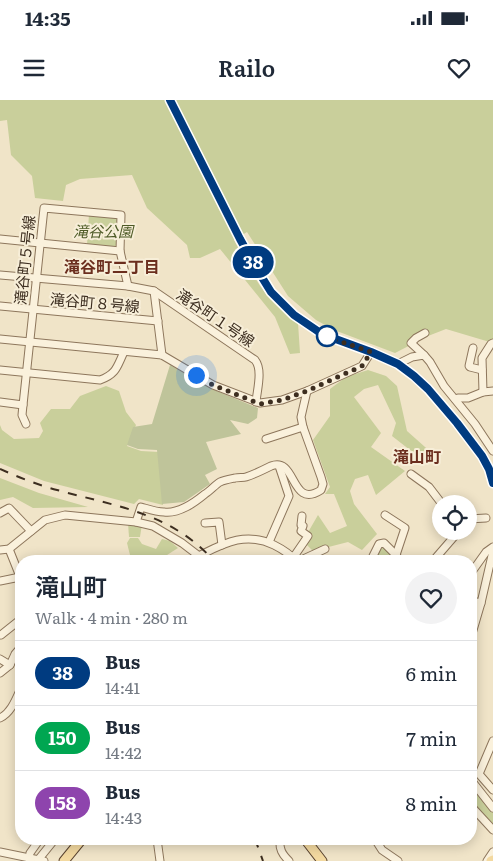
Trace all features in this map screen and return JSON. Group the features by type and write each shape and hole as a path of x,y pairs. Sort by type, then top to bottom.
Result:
{"main road":[{"path":"64,861 77,845"},
{"path":"310,845 322,861"}],"street":[{"name":"滝谷町５号線","path":"26,424 22,415 44,208 121,215 120,251"},
{"path":"0,239 120,251 128,286"},
{"path":"240,239 271,292 294,315 322,334 398,364 428,389 482,456 493,482"},
{"name":"滝谷町１号線","path":"0,275 128,286 154,291 255,360 259,365 256,402"},
{"path":"154,291 162,355"},
{"name":"滝谷町８号線","path":"0,306 158,321"},
{"path":"425,333 411,343 430,362 444,386 475,424 493,450"},
{"path":"0,339 162,355 213,385 260,404 282,400 307,391 362,366 371,352"},
{"path":"483,392 482,358 493,343"},
{"path":"473,348 470,367 482,370"},
{"path":"0,370 100,380 109,377 116,371 124,352"},
{"path":"398,364 412,357 424,355"},
{"path":"136,522 141,507 163,512 175,512 190,504 218,483 234,478 244,478 275,465 284,466 298,490 305,494 314,494 321,490 321,477 301,417 307,391"},
{"path":"455,399 468,398 483,392 493,391"},
{"path":"0,402 23,405"},
{"path":"266,439 303,427"},
{"path":"269,542 289,496 280,466"},
{"path":"412,474 429,487 435,495"},
{"path":"0,513 9,508 30,532"},
{"path":"0,550 9,549 45,520 65,515 136,522 153,526 182,543 197,555"},
{"path":"385,515 406,528 399,555"},
{"path":"294,555 308,536 301,531 303,526 301,525 302,516"},
{"path":"477,519 486,518"},
{"path":"205,523 219,522 222,545"},
{"path":"208,555 222,545 246,538 269,542 289,555"},
{"path":"438,555 451,540"},
{"path":"374,555 379,544 384,543 395,555"},
{"path":"477,565 493,546"},
{"path":"9,549 15,562"},
{"path":"308,555 326,549"},
{"path":"477,617 493,551"},
{"path":"0,580 15,577"},
{"path":"477,602 481,603"},
{"path":"1,635 15,624"},
{"path":"0,673 10,665 15,654"},
{"path":"0,660 10,665"},
{"path":"0,718 10,709 15,699"},
{"path":"493,741 479,774 493,790"},
{"path":"477,787 492,805"},
{"path":"477,813 493,830"},
{"path":"29,858 36,845"},
{"path":"0,852 41,860 51,845"},
{"path":"158,845 160,861"},
{"path":"280,845 282,853 290,861"},
{"path":"379,845 382,850 398,861"},
{"path":"490,861 493,852"}],"green space":[{"path":"0,100 493,100 493,343 446,329 395,353 334,330 316,320 288,296 247,232 234,240 249,267 261,288 281,309 298,323 300,353 290,354 275,317 220,249 200,258 190,258 187,245 147,208 132,175 80,179 66,185 63,201 35,198 32,176 11,155 7,120 0,121"},
{"name":"滝谷公園","path":"89,214 116,216 119,220 119,243 114,247 87,245"},
{"path":"170,365 212,389 258,408 257,418 248,424 230,420 241,434 206,442 217,469 205,475 210,484 184,502 162,504 157,450 138,449 127,445 133,427 152,424"},
{"path":"368,370 386,376 397,386 407,431 434,455 429,459 410,450 392,436 396,423 378,385 364,389 354,397 381,433 371,447 405,471 376,495 368,475 355,479 350,491 354,504 377,534 362,550 348,542 313,551 303,541 318,515 330,533 347,526 334,494 325,494 330,487 313,440 330,416 330,389 346,377"},
{"path":"106,386 119,391 126,412 136,425 127,446 141,451 159,452 163,505 139,499 134,504 44,481 0,463 0,425 2,430 14,439 39,438 43,431 40,423 51,409 70,409 80,396"},
{"path":"0,478 39,493 88,507 33,508 13,497 0,500"},
{"path":"128,523 142,524 140,537 129,537"},
{"path":"130,538 138,538 142,544 156,549 162,539 170,541 178,548 167,555 130,555 127,543"},
{"path":"384,546 392,555 377,555 381,547"},
{"path":"477,793 493,812 493,825 477,808"}],"tunnel":[{"path":"170,100 240,239"}],"railway":[{"path":"0,469 43,486 142,514 180,532 208,555"},
{"path":"257,845 263,861"}],"bus line":[{"name":"38","path":"170,100 240,239 271,292 308,326 322,334 398,364 414,376 428,389 457,423 482,456 489,469 493,483"}],"district":[{"name":"滝谷町二丁目","path":"112,266"},
{"name":"滝山町","path":"417,456"}],"route":[{"path":"196,375 213,385 260,404 282,400 362,366 371,352 327,336"}]}
